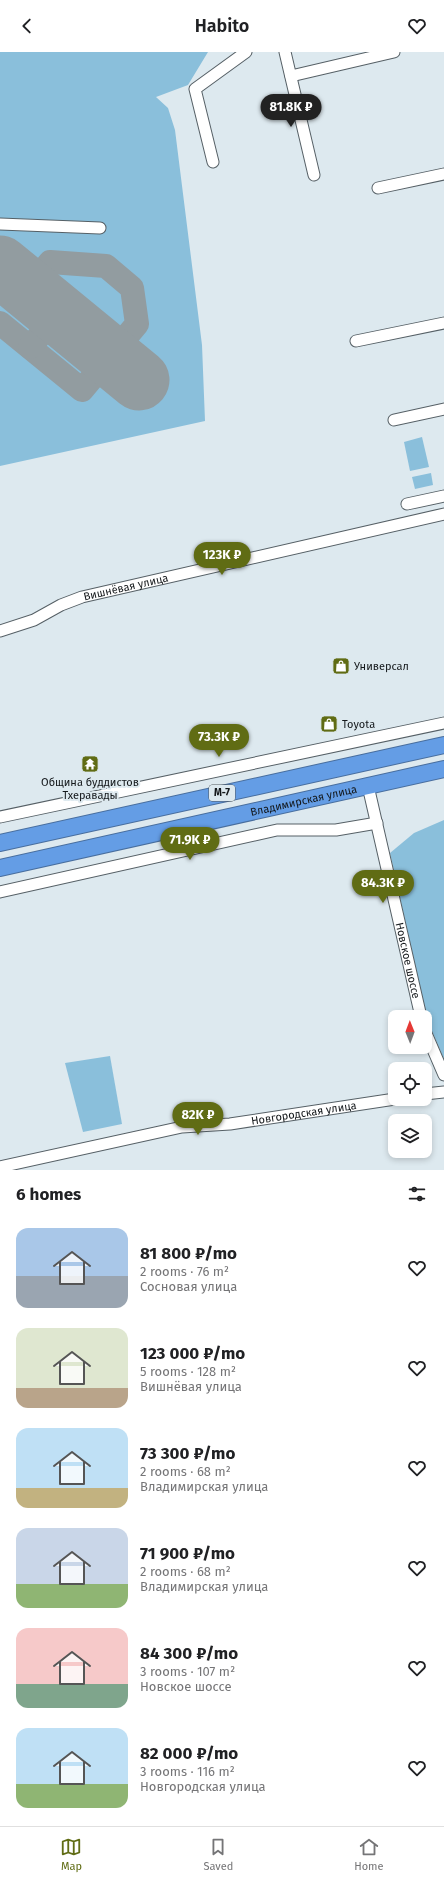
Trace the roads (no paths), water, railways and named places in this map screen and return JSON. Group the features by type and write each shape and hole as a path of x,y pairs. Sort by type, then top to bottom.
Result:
{"highway":[{"name":"М-7","path":"0,843 444,745"},
{"name":"Владимирская улица","path":"0,868 444,769"}],"street":[{"path":"213,162 195,89 246,52"},
{"path":"285,52 314,175"},
{"path":"291,76 394,52"},
{"path":"378,188 444,174"},
{"path":"0,224 100,228"},
{"path":"356,341 444,323"},
{"path":"394,420 444,408"},
{"path":"407,504 444,496"},
{"name":"Вишнёвая улица","path":"0,631 34,620 61,605 82,597 444,514"},
{"path":"0,817 444,723"},
{"name":"Новское шоссе","path":"368,786 419,1010"},
{"path":"0,892 277,830 336,830 377,823"},
{"path":"432,1047 444,1075"},
{"path":"432,1093 444,1092"},
{"name":"Новгородская улица","path":"0,1167 182,1127 230,1124 388,1100"}],"place":[{"name":"Универсал","path":"341,666"},
{"name":"Toyota","path":"329,724"},
{"name":"Община буддистов Тхеравады","path":"90,764"}]}
